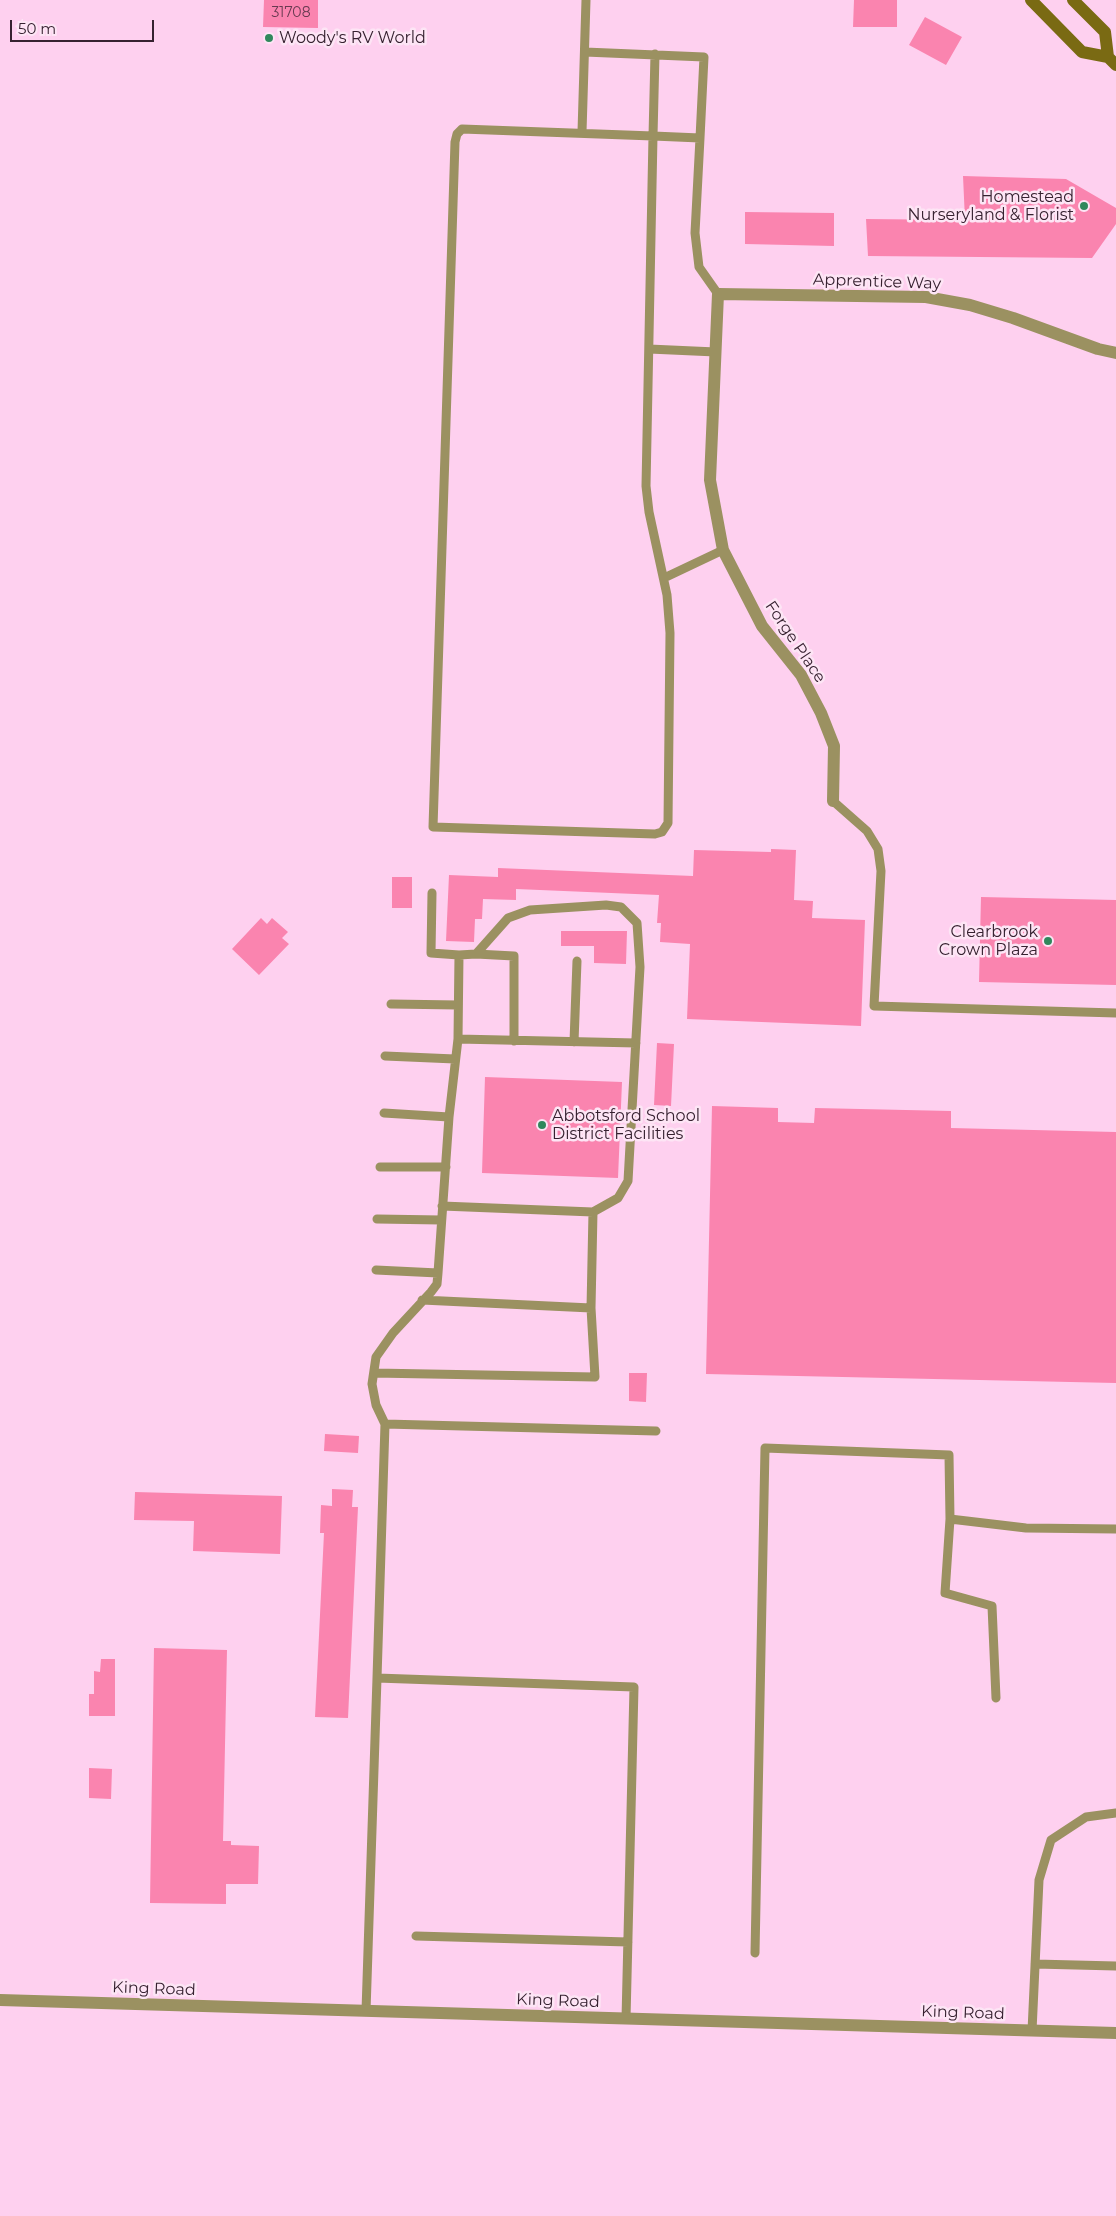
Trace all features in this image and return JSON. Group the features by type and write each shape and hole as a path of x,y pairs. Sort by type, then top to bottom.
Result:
{"main road":[{"path":"1031,0 1082,52 1112,61"},
{"path":"1073,0 1105,32 1112,61"}],"street":[{"name":"Forge Place","path":"718,294 710,480 723,550 762,626 801,675 821,713 834,746 833,802"},
{"name":"Apprentice Way","path":"718,294 926,296 970,305 1013,318 1098,349 1116,353"},
{"name":"King Road","path":"0,2000 1116,2033"}],"lane":[{"path":"582,132 586,0"},
{"path":"585,52 704,57 695,233 699,267 718,294"},
{"path":"655,54 653,136 646,486 649,512 664,578 670,633 668,823 662,832 655,834 433,827 455,142 457,134 462,129 582,132 653,136 700,138"},
{"path":"649,349 716,352"},
{"path":"664,578 723,550"},
{"path":"833,802 867,831 878,849 881,871 874,1006 1116,1013"},
{"path":"432,893 431,953 514,956 514,1041"},
{"path":"442,1206 593,1212 618,1198 628,1181 640,967 637,923 621,906 606,905 530,910 508,918 476,954"},
{"path":"366,2012 385,1424 376,1405 372,1384 376,1357 393,1333 437,1284 449,1116 458,1039 459,955"},
{"path":"574,1042 577,961"},
{"path":"391,1004 458,1005"},
{"path":"458,1039 636,1043"},
{"path":"385,1056 455,1059"},
{"path":"384,1113 449,1116"},
{"path":"380,1166 446,1167"},
{"path":"374,1373 595,1377 591,1308 593,1212"},
{"path":"377,1219 441,1220"},
{"path":"376,1270 438,1274"},
{"path":"422,1300 591,1308"},
{"path":"385,1424 656,1431"},
{"path":"755,1953 765,1448 949,1455 950,1519 945,1593 992,1606 996,1698"},
{"path":"950,1519 1026,1528 1116,1529"},
{"path":"377,1678 634,1686 626,2019"},
{"path":"1032,2031 1039,1880 1051,1840 1086,1817 1116,1814"},
{"path":"416,1936 628,1942"},
{"path":"1035,1964 1116,1966"}],"building":[{"name":"Woody's RV World","path":"264,0 318,0 318,28 263,27"},
{"path":"854,0 897,0 897,27 853,27"},
{"path":"925,17 962,37 946,65 909,45"},
{"path":"963,176 1066,179 1116,208 1116,224 1092,258 868,256 866,219 965,220"},
{"path":"745,212 834,213 834,246 745,244"},
{"path":"771,849 796,850 794,900 813,901 812,918 865,920 861,1026 687,1019 690,944 660,942 661,923 657,923 659,895 516,889 516,900 483,899 482,919 475,919 474,942 446,941 449,875 498,877 498,868 693,876 694,850 771,852"},
{"path":"392,877 412,877 412,908 392,908"},
{"name":"Clearbrook Crown Plaza","path":"981,897 1116,900 1116,985 979,982"},
{"path":"261,918 267,924 272,918 288,932 282,938 289,944 259,975 232,949"},
{"path":"561,931 627,931 626,964 594,963 594,946 561,946"},
{"path":"657,1043 674,1044 671,1106 654,1105"},
{"path":"485,1077 622,1082 618,1178 482,1173"},
{"path":"712,1106 778,1108 778,1122 814,1123 815,1108 951,1111 951,1128 1116,1132 1116,1383 706,1374"},
{"path":"629,1373 647,1373 646,1402 629,1401"},
{"path":"325,1434 359,1436 358,1453 324,1451"},
{"path":"332,1489 353,1490 352,1507 358,1507 348,1718 315,1717 324,1533 320,1533 321,1505 332,1506"},
{"path":"135,1492 282,1496 280,1554 193,1551 194,1521 134,1520"},
{"path":"154,1648 227,1650 223,1841 231,1841 231,1845 259,1846 258,1884 226,1884 226,1904 150,1903"},
{"path":"101,1659 115,1659 115,1716 89,1716 89,1694 94,1694 94,1671 100,1672"},
{"path":"89,1768 112,1769 111,1799 89,1798"}],"place":[{"name":"Woody's RV World","path":"269,38"},
{"name":"Homestead Nurseryland & Florist","path":"1084,206"},
{"name":"Clearbrook Crown Plaza","path":"1048,941"},
{"name":"Abbotsford School District Facilities","path":"542,1125"}]}
